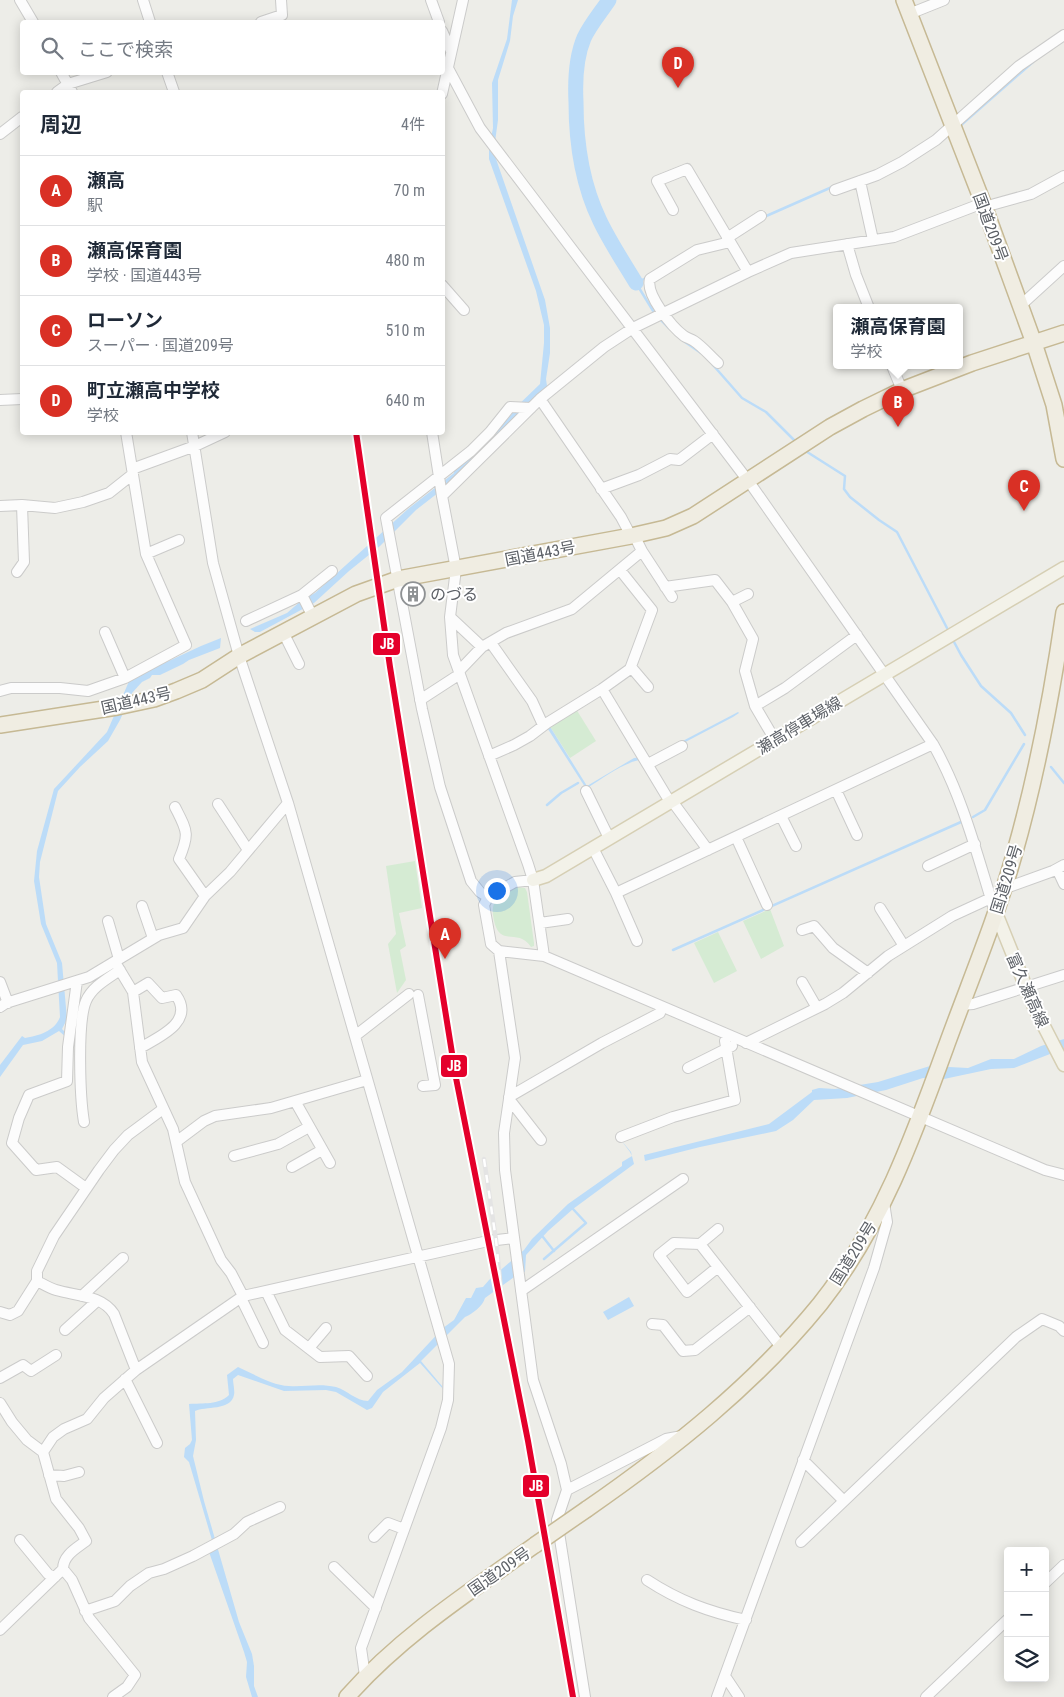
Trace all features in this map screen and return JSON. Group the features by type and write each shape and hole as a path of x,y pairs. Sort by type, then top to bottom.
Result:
{"highway":[{"name":"国道209号","path":"906,7 984,205 1034,343 1054,405 1064,459"},
{"name":"国道443号","path":"963,366 1064,333"},
{"name":"国道443号","path":"0,725 117,707 154,699 176,691 202,680 239,656 356,594 398,579 666,528 693,516 863,409 902,390 956,369"},
{"name":"国道209号","path":"347,1697 365,1676 425,1624 636,1475 721,1407 781,1347 836,1282 884,1203 905,1158 996,913 997,894 1014,855 1037,770 1060,665 1064,612"}],"main road":[{"name":"瀬高停車場線","path":"533,880 546,876 1064,568"},
{"name":"富久瀬高線","path":"996,913 1034,1007 1064,1065"}],"street":[{"path":"20,0 32,20"},
{"path":"143,0 149,20"},
{"path":"267,20 282,15 281,0"},
{"path":"431,0 437,20"},
{"path":"443,90 463,0"},
{"path":"906,7 944,0"},
{"path":"835,190 902,162 936,140 1019,66 1064,35"},
{"path":"445,37 451,50"},
{"path":"448,68 480,128 748,481 933,744 948,770 975,844 997,894"},
{"path":"63,75 70,88 100,75"},
{"path":"168,75 173,90"},
{"path":"0,134 20,119"},
{"path":"673,210 657,181 687,169 748,272"},
{"path":"442,496 540,399 604,347 633,328 791,253 894,237 984,205 1031,194 1064,176"},
{"path":"860,181 873,240"},
{"path":"718,363 696,342 684,335 663,314 649,283 650,279 697,250 728,240 761,216"},
{"path":"847,244 867,304"},
{"path":"1020,306 1064,266"},
{"path":"445,288 464,310"},
{"path":"893,369 902,390"},
{"path":"0,400 20,399"},
{"path":"540,399 633,535 672,598"},
{"path":"488,897 480,892 471,881 440,787 420,700 386,518 471,451 490,432 510,407 531,408"},
{"path":"601,489 616,482 634,478 670,459 679,460 713,434"},
{"path":"0,691 11,688 88,690 125,678 186,645 146,554 127,435"},
{"path":"193,435 213,563 239,656 288,803 449,1364 448,1400 441,1428 361,1648 365,1676"},
{"path":"0,506 22,505 55,508 83,502 109,493 133,471 219,435"},
{"path":"432,435 456,569 450,617 453,655 533,880 544,956"},
{"path":"17,572 24,562 22,505"},
{"path":"146,554 179,540"},
{"path":"420,700 459,673 486,645 506,633 572,609 642,551"},
{"path":"489,756 530,736 544,725 602,689 631,667 652,610 620,570"},
{"path":"246,620 302,595 332,571"},
{"path":"665,587 715,580 732,602 753,639 745,671 755,706 774,740"},
{"path":"732,602 748,594"},
{"path":"302,595 313,617"},
{"path":"450,617 486,645 532,701 544,725"},
{"path":"105,632 125,678"},
{"path":"283,632 299,664"},
{"path":"755,706 785,688 857,635"},
{"path":"631,667 648,687"},
{"path":"602,689 671,801 708,850"},
{"path":"616,893 933,744"},
{"path":"648,764 682,746"},
{"path":"836,790 857,835"},
{"path":"586,791 609,838"},
{"path":"84,1122 81,1108 81,1030 86,1002 96,986 118,964 159,934 183,928 205,896 230,872 288,803"},
{"path":"218,804 248,850"},
{"path":"175,807 186,830 187,841 179,859 205,896"},
{"path":"781,816 796,846"},
{"path":"736,837 767,905"},
{"path":"928,866 975,844"},
{"path":"593,848 616,893 637,941"},
{"path":"746,1042 817,1008 843,993 888,956 952,916 997,894 1061,867 1064,884"},
{"path":"533,880 515,882 488,897 484,905 491,944 499,951 544,956 1045,1170 1064,1176"},
{"path":"142,906 153,938"},
{"path":"880,908 904,946"},
{"path":"540,923 568,919"},
{"path":"108,921 118,964 133,992 142,1062 173,1130 185,1182 221,1260 232,1273 263,1343"},
{"path":"802,930 814,926 833,948 868,973"},
{"path":"499,951 515,1058 504,1133 505,1170 533,1380 561,1464 567,1490 557,1520 585,1697"},
{"path":"0,982 4,1005 89,978 118,964"},
{"path":"961,1005 973,1004 1064,975"},
{"path":"77,981 68,1047 67,1081 29,1095 19,1118 12,1143 36,1170 57,1167 86,1188"},
{"path":"802,982 817,1008"},
{"path":"133,992 148,983 162,998 176,995 180,1001 181,1015 170,1030 140,1048"},
{"path":"355,1036 413,995 435,1085 423,1086"},
{"path":"509,1098 602,1043 660,1013"},
{"path":"621,1137 673,1117 734,1100 728,1045 688,1068"},
{"path":"176,1142 204,1121 215,1116 271,1108 367,1080"},
{"path":"509,1098 541,1140"},
{"path":"295,1101 330,1163"},
{"path":"0,1312 10,1315 18,1311 37,1281 37,1271 54,1236 86,1188 114,1150 128,1135 163,1109"},
{"path":"234,1156 278,1144 309,1127"},
{"path":"292,1167 322,1150"},
{"path":"521,1291 684,1179"},
{"path":"717,1697 874,1268 887,1222 884,1203"},
{"path":"718,1230 700,1244 674,1243 659,1255 687,1292 718,1268"},
{"path":"43,1452 53,1437 64,1429 87,1419 104,1398 136,1370 242,1297 418,1256 488,1241 514,1238"},
{"path":"700,1244 781,1347"},
{"path":"82,1296 123,1258"},
{"path":"37,1281 53,1290 82,1296 109,1306 136,1370"},
{"path":"266,1291 285,1330 320,1356 349,1356 367,1376"},
{"path":"66,1330 97,1301"},
{"path":"652,1324 663,1325 683,1350 695,1350 750,1307"},
{"path":"800,1542 1016,1337 1042,1319 1059,1326 1064,1331"},
{"path":"309,1348 326,1328"},
{"path":"0,1378 23,1365 31,1371 56,1355"},
{"path":"125,1379 157,1443"},
{"path":"0,1403 12,1422 27,1440 43,1452 56,1499 79,1528 86,1541 66,1557 59,1573 0,1630"},
{"path":"567,1490 666,1439 688,1434"},
{"path":"803,1460 844,1501"},
{"path":"49,1475 64,1476 80,1472"},
{"path":"85,1611 115,1601 130,1586 149,1574 193,1556 234,1534 247,1522 280,1508"},
{"path":"374,1537 388,1523 404,1529"},
{"path":"20,1540 48,1574 59,1573 72,1580 89,1618 135,1675 128,1692 113,1697"},
{"path":"1049,1578 1064,1564"},
{"path":"334,1566 376,1608"},
{"path":"647,1580 689,1604 717,1614 746,1620"},
{"path":"926,1697 1004,1622"},
{"path":"725,1676 739,1697"}],"green space":[{"path":"576,709 596,741 570,758 549,725"},
{"path":"415,861 422,908 399,913 406,946 400,950 406,980 397,993 388,944 396,934 386,866"},
{"path":"516,887 525,888 527,892 534,943 534,946 531,947 520,938 504,935 499,932 493,915 496,900"},
{"path":"770,909 784,946 761,959 743,921"},
{"path":"718,932 737,971 714,983 694,943"}],"water":[{"path":"512,0 518,0 513,16 510,41 498,80 498,120 494,149 545,300 550,328 547,386 452,482 416,510 380,546 314,603 260,632 255,632 250,629 287,613 302,600 315,593 408,509 454,473 454,468 456,469 485,443 512,414 511,412 540,384 544,325 536,291 489,159 493,128 492,83 507,39"},
{"path":"221,638 220,648 189,660 160,675 152,675 142,682 132,693 108,741 58,791 40,862 39,877 46,924 62,963 67,1019 62,1029 69,1036 67,1038 59,1031 42,1041 23,1045 0,1077 0,1065 22,1036 25,1038 46,1032 58,1022 60,1017 57,963 41,924 34,881 37,851 54,789 107,732 130,679"},
{"path":"738,712 733,717 653,759 644,759 627,764 587,788 546,726 549,725 587,786 634,758 654,756"},
{"path":"1064,1039 1064,1051 1050,1054 1014,1068 991,1069 944,1079 923,1078 886,1090 847,1098 814,1100 793,1120 776,1131 645,1161 644,1155 769,1124 812,1092 812,1090 819,1088 835,1089 878,1082 930,1066 968,1068 991,1059 1014,1059 1041,1046"},
{"path":"632,1156 634,1164 573,1209 548,1231 526,1255 525,1272 521,1272 485,1298 480,1307 465,1317 421,1361 443,1389 420,1363 383,1392 372,1408 367,1410 336,1392 326,1390 284,1391 238,1375 233,1379 234,1395 228,1404 195,1411 196,1440 193,1456 239,1622 252,1654 254,1686 258,1697 252,1697 246,1677 247,1662 209,1552 214,1547 189,1462 184,1457 185,1448 192,1440 189,1404 210,1403 229,1395 227,1375 238,1367 276,1384 336,1387 359,1399 368,1401 377,1390 402,1372 443,1328 454,1320 466,1298 471,1298 476,1288 483,1287 524,1250 532,1239 568,1204 622,1166 622,1162"},
{"path":"629,1297 634,1306 608,1320 603,1312"}],"waterway":[{"path":"609,0 586,33 579,53 576,86 577,133 584,178 594,207 608,237 636,283"},
{"path":"960,126 1033,62"},
{"path":"764,217 832,187"},
{"path":"648,277 636,283 655,314"},
{"path":"659,318 669,328"},
{"path":"685,342 701,353"},
{"path":"713,365 742,398 766,412 797,443"},
{"path":"804,450 845,476 844,489 850,497 897,532 947,628"},
{"path":"953,640 981,686 1011,713 1025,735"},
{"path":"973,817 985,810 1024,744"},
{"path":"1051,767 1064,783"},
{"path":"547,805 561,793 578,783"},
{"path":"673,950 961,822"},
{"path":"544,1259 586,1223 573,1209"},
{"path":"543,1237 554,1251"}],"railway":[{"path":"484,1159 496,1240 503,1310"}],"transit line":[{"name":"JB","path":"356,435 390,667 456,1078 528,1441 573,1697"}],"place":[{"name":"町立瀬高中学校","path":"678,88"},
{"name":"瀬高保育園","path":"898,427"},
{"name":"ローソン","path":"1024,511"},
{"name":"のづる","path":"413,594"},
{"name":"瀬高","path":"445,959"}]}
